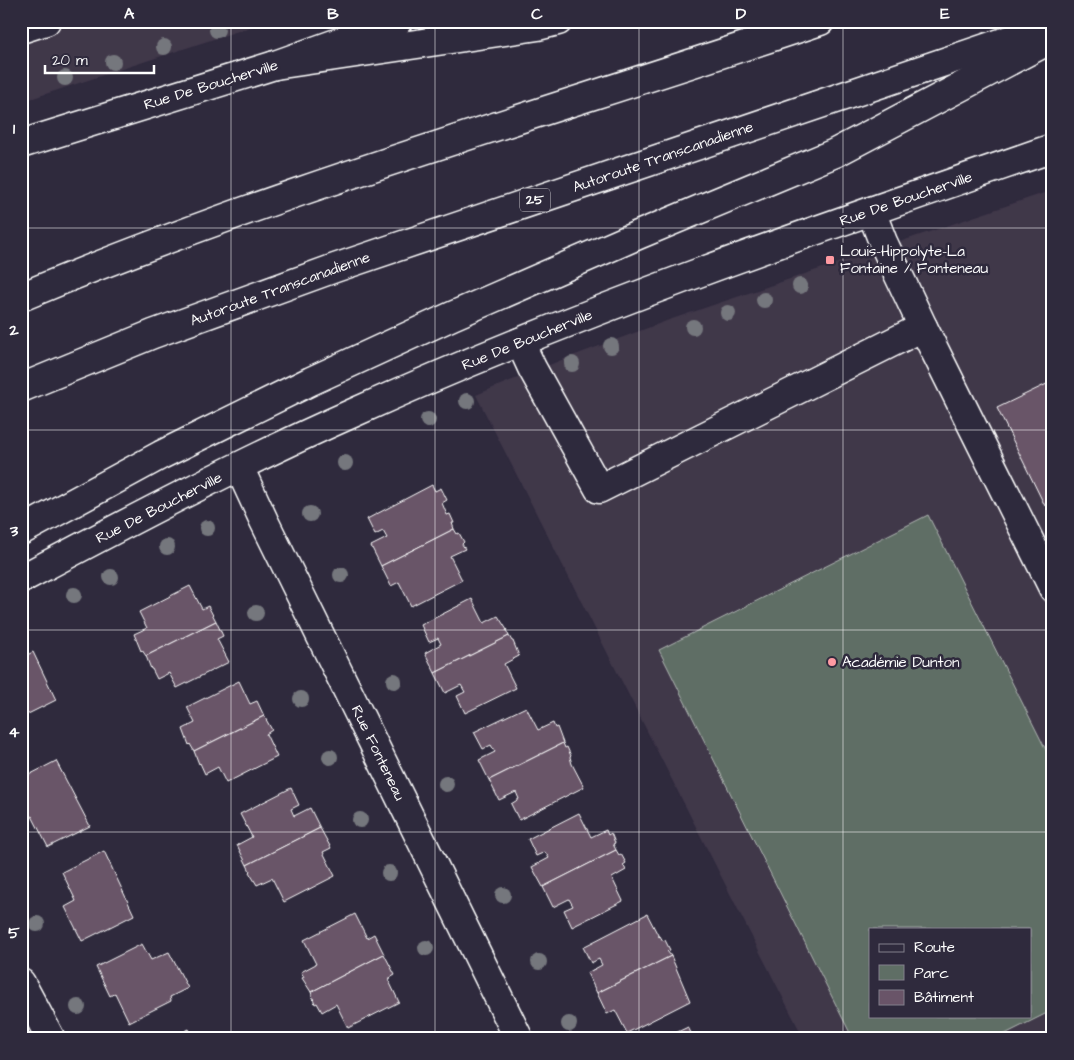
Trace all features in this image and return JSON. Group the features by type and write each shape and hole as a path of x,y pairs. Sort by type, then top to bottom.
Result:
{"main road":[{"path":"21,29 46,21"},
{"name":"Rue De Boucherville","path":"21,144 275,65 398,21"},
{"path":"275,65 538,26 558,21"},
{"path":"21,297 80,272 284,197 820,21"},
{"name":"Autoroute Transcanadienne","path":"21,388 153,334 335,268 1053,26"},
{"path":"21,531 169,451 311,381 452,316 629,239 835,153 1053,38"},
{"name":"Rue De Boucherville","path":"21,579 142,515 354,412 520,342 670,282 871,210 1053,148"},
{"path":"871,210 883,242 922,327 1053,588"},
{"path":"520,342 532,368 599,489 922,327"},
{"name":"Rue Fonteneau","path":"239,467 519,1039"},
{"path":"21,982 51,1039"}],"shaded area":[{"path":"21,21 269,21 21,102"},
{"name":"Académie Dunton","path":"1053,190 1053,1039 804,1039 476,395 559,361 669,320"}],"green space":[{"path":"928,515 1053,764 1053,1010 995,1039 853,1039 659,650"}],"building":[{"path":"1053,381 1053,501 1045,506 997,408"},
{"path":"432,485 435,491 441,488 447,500 442,503 447,515 450,514 454,523 452,523 454,529 381,566 371,546 387,538 383,531 375,535 367,519"},
{"path":"454,529 457,534 459,533 464,542 462,544 465,549 450,556 462,580 411,606 399,582 391,586 381,566"},
{"path":"190,586 202,609 208,606 216,621 146,656 141,651 134,634 147,628 139,612"},
{"path":"472,599 484,623 498,616 509,636 435,673 425,653 441,644 438,638 429,642 421,625"},
{"path":"216,621 223,636 217,639 229,662 177,688 169,673 157,679 146,656"},
{"path":"509,636 519,656 504,664 516,688 465,713 457,696 465,692 461,685 445,693 435,673"},
{"path":"33,652 56,700 22,717 23,721 21,722 21,658"},
{"path":"239,681 250,704 257,701 264,716 194,751 189,745 183,729 195,723 187,707"},
{"path":"526,707 538,730 553,723 555,728 557,727 563,743 489,780 479,760 495,752 491,745 483,749 474,732"},
{"path":"264,716 272,730 266,734 277,757 226,783 218,767 205,774 194,751"},
{"path":"563,743 565,748 567,747 572,764 584,787 519,820 511,804 519,799 516,792 499,800 489,780"},
{"path":"56,761 90,826 48,847 32,816 21,821 21,779"},
{"path":"291,788 299,805 291,809 294,816 310,808 320,828 247,865 237,845 252,837 240,814"},
{"path":"579,813 591,837 606,830 608,835 611,833 616,850 543,887 532,867 549,858 545,852 536,856 528,839"},
{"path":"320,828 331,848 323,852 335,876 284,902 272,878 257,885 247,865"},
{"path":"616,850 619,855 621,854 626,863 623,865 626,870 612,878 623,901 572,927 564,910 573,906 569,899 553,907 543,887"},
{"path":"104,851 134,915 82,941 65,907 76,901 62,872"},
{"path":"355,914 367,938 374,934 384,954 311,992 302,978 304,977 301,972 316,964 304,940"},
{"path":"647,914 659,937 663,941 665,940 670,950 667,951 671,956 597,993 587,973 602,965 599,959 591,963 583,947"},
{"path":"142,944 151,960 169,952 188,988 170,997 171,1001 129,1022 115,993 110,996 96,967"},
{"path":"384,954 395,975 388,979 399,1002 348,1028 336,1004 322,1012 317,1003 315,1004 311,992"},
{"path":"671,956 690,1001 627,1033 615,1010 607,1014 597,993"},
{"path":"688,1027 694,1039 663,1039"},
{"path":"189,1029 193,1039 170,1039"}],"place":[{"name":"Louis-Hippolyte-La Fontaine / Fonteneau","path":"830,260"},
{"name":"Académie Dunton","path":"832,662"}]}
